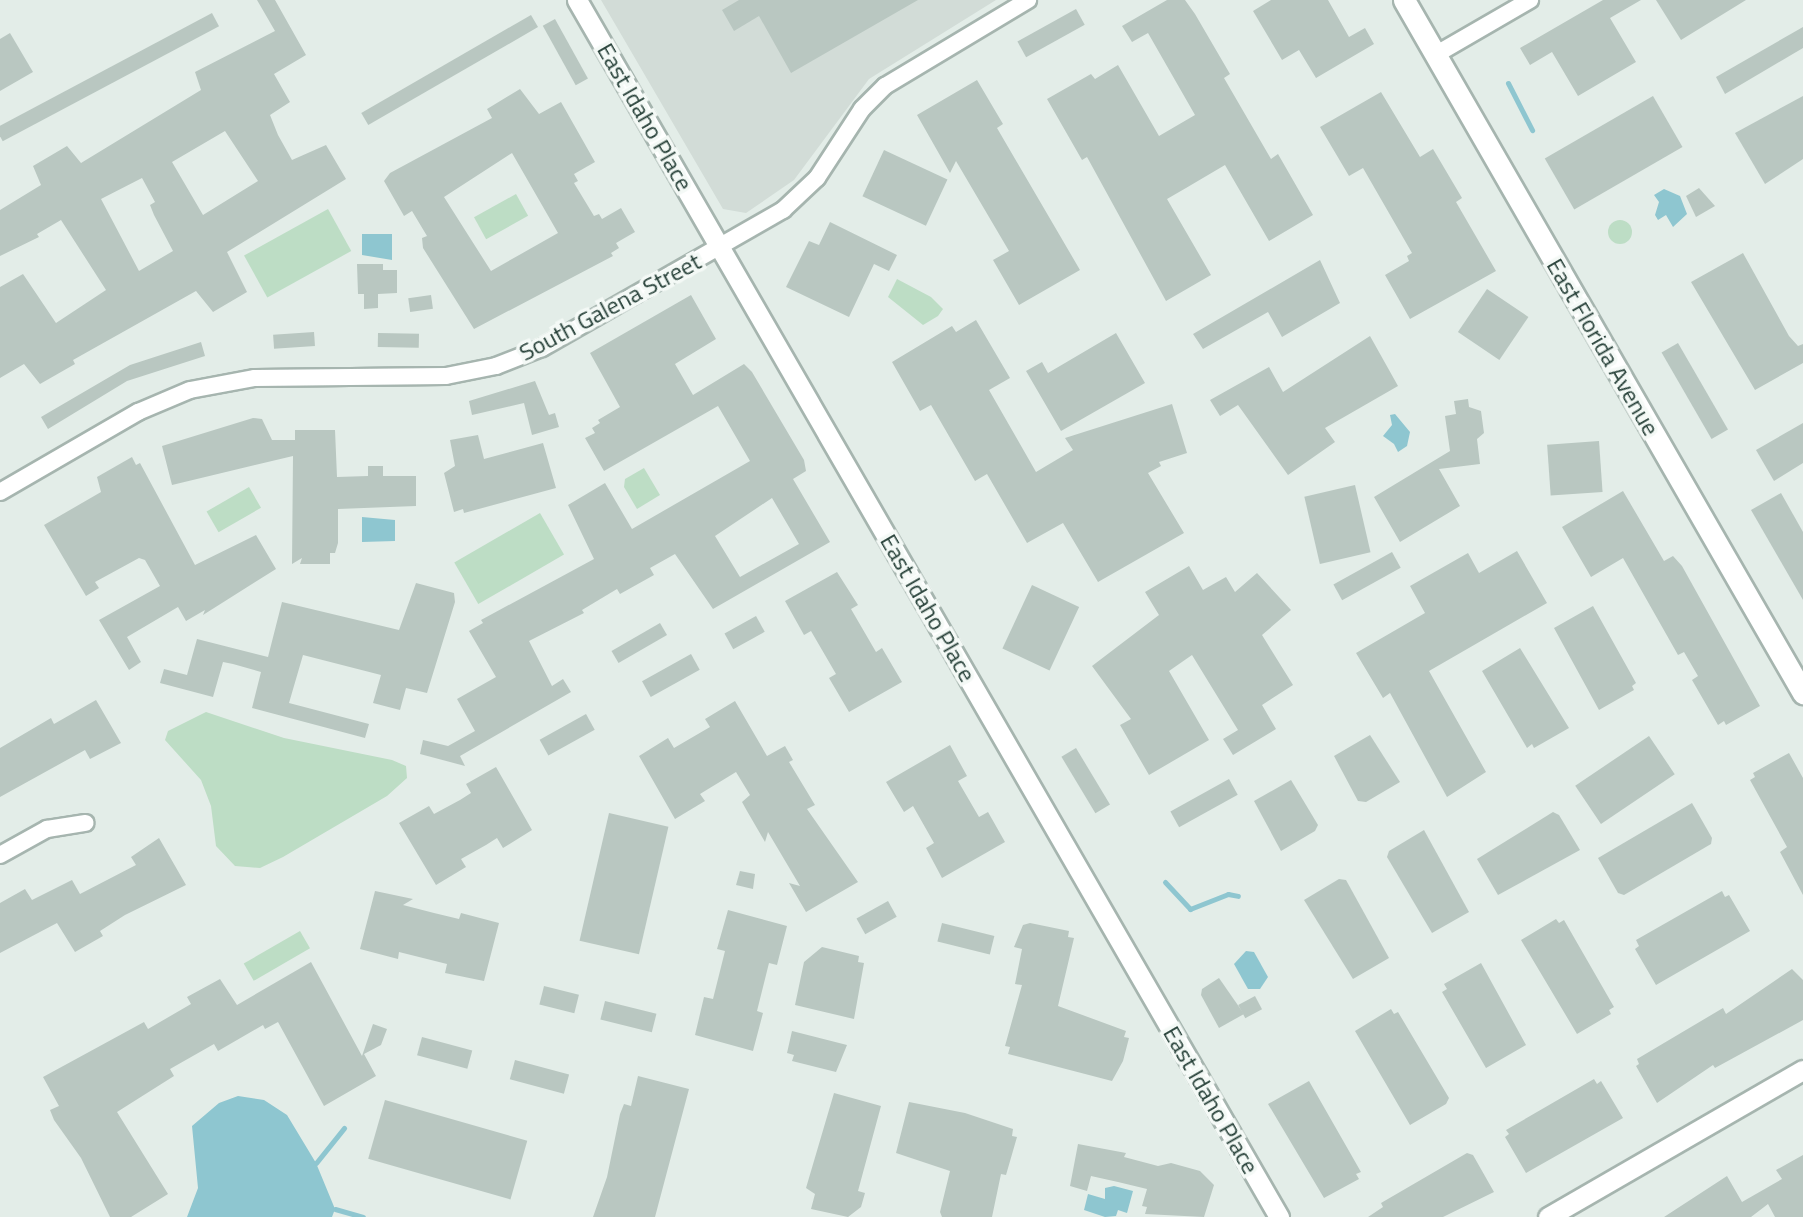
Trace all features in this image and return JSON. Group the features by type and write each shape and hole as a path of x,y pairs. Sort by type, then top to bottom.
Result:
{"main road":[{"name":"East Florida Avenue","path":"1404,0 1803,693"}],"street":[{"name":"East Idaho Place","path":"577,0 1279,1217"},
{"name":"South Galena Street","path":"0,492 138,412 190,390 255,378 446,376 512,361 569,334 721,247 806,191 862,109 885,86 1028,0"},
{"path":"1435,55 1530,0"},
{"path":"0,855 47,829 86,823"},
{"path":"1549,1217 1803,1070"}],"shaded area":[{"path":"601,0 996,0 869,79 794,180 746,213 723,209"}],"green space":[{"path":"516,194 528,216 486,239 474,217"},
{"path":"328,209 351,251 267,298 244,256"},
{"path":"1620,220 1628,224 1632,232 1628,240 1620,244 1612,240 1608,232 1612,224"},
{"path":"897,279 931,297 943,309 938,316 923,325 888,297"},
{"path":"644,468 660,495 637,509 624,487 625,479"},
{"path":"249,487 261,508 219,532 207,512"},
{"path":"540,513 564,555 478,604 454,562"},
{"path":"206,712 284,738 392,760 406,766 407,778 387,796 283,857 260,868 235,866 216,846 211,806 201,780 165,740 168,731"},
{"path":"300,931 310,948 254,981 244,964"}],"water":[{"path":"1664,189 1680,196 1687,214 1673,227 1666,215 1658,220 1655,215 1659,202 1654,195"},
{"path":"362,234 392,234 392,260 362,255"},
{"path":"1395,414 1410,432 1407,446 1398,452 1394,444 1383,436 1392,425 1390,415"},
{"path":"362,517 395,520 395,541 362,542"},
{"path":"1246,951 1254,952 1268,977 1260,989 1248,989 1234,964"},
{"path":"238,1096 264,1100 287,1115 316,1163 335,1209 332,1217 187,1217 198,1188 192,1126 219,1103"},
{"path":"1114,1186 1133,1191 1127,1213 1118,1210 1116,1216 1105,1217 1084,1210 1088,1194 1105,1199 1105,1188"}],"building":[{"path":"257,0 275,0 306,55 274,74 290,102 270,115 278,135 292,160 326,145 346,179 227,252 247,292 213,312 196,291 73,360 75,364 40,384 24,364 0,378 0,287 23,274 56,323 106,290 61,220 37,234 39,237 0,256 0,210 41,185 33,166 67,146 81,163 201,90 195,72 275,31","holes":["225,131 258,181 203,215 172,162","142,178 155,202 150,205 154,215 173,251 139,271 101,199"]},
{"path":"739,0 918,0 791,73 759,16 734,31 722,10"},
{"path":"1167,0 1185,0 1195,14 1230,74 1224,78 1271,159 1278,154 1313,215 1269,241 1225,165 1167,199 1211,275 1166,301 1087,157 1082,160 1047,99 1091,74 1095,79 1118,65 1159,136 1195,115 1148,33 1132,42 1122,26"},
{"path":"1271,0 1328,0 1349,37 1365,28 1374,44 1316,78 1299,50 1282,60 1253,11"},
{"path":"1603,0 1641,0 1610,18 1636,62 1578,96 1552,52 1530,65 1520,48"},
{"path":"1656,0 1746,0 1681,40"},
{"path":"1076,9 1085,25 1026,57 1017,41"},
{"path":"212,13 219,26 3,141 0,126"},
{"path":"531,15 538,27 368,125 361,113"},
{"path":"555,19 588,78 576,85 543,26"},
{"path":"1803,27 1803,48 1725,94 1716,77"},
{"path":"10,33 33,72 0,91 0,39"},
{"path":"977,80 1003,124 997,128 1080,270 1019,305 993,260 1009,251 956,161 950,173 917,115"},
{"path":"520,89 539,114 561,102 595,162 574,174 578,181 574,183 594,216 599,214 602,219 621,208 635,232 616,243 619,248 611,253 613,256 474,329 423,248 422,238 427,236 412,211 404,216 384,181 390,173 492,118 487,109","holes":["512,153 558,233 491,271 444,197"]},
{"path":"1381,92 1420,157 1433,149 1462,198 1456,202 1496,271 1410,319 1385,275 1409,261 1407,256 1412,253 1363,168 1349,176 1320,127"},
{"path":"1653,96 1682,147 1574,210 1545,158"},
{"path":"1803,96 1803,159 1765,184 1735,133"},
{"path":"884,150 947,180 926,226 862,196"},
{"path":"1699,188 1715,206 1696,217 1686,196"},
{"path":"830,222 897,255 889,271 874,264 849,317 786,287 809,241 819,245"},
{"path":"1743,253 1789,336 1798,346 1803,344 1803,363 1755,390 1691,282"},
{"path":"1320,260 1340,303 1282,337 1268,312 1203,349 1193,334"},
{"path":"357,264 383,264 383,270 397,270 397,293 378,294 378,308 364,309 364,294 358,294"},
{"path":"1487,289 1528,317 1499,360 1458,332"},
{"path":"431,295 433,309 410,312 408,298"},
{"path":"691,295 716,339 675,364 693,395 744,364 752,372 804,460 806,471 793,479 830,542 713,609 675,554 650,568 654,575 620,594 617,589 582,610 584,613 529,641 552,686 563,679 571,692 460,756 465,766 420,754 423,740 448,746 475,731 457,699 496,677 469,631 483,623 481,620 594,559 568,505 605,483 632,529 750,461 718,406 604,471 585,438 595,433 592,428 600,423 598,420 620,407 590,353","holes":["772,498 799,544 740,577 715,536"]},
{"path":"976,320 1010,378 989,390 1036,472 1073,450 1065,438 1172,404 1187,453 1159,462 1161,466 1148,473 1184,533 1098,582 1063,523 1027,543 987,474 975,481 931,405 920,411 892,362 952,326 956,332"},
{"path":"314,332 315,346 274,349 273,335"},
{"path":"378,333 419,334 419,348 378,347"},
{"path":"1116,333 1145,383 1061,431 1026,371 1042,362 1048,373"},
{"path":"1370,336 1398,386 1325,428 1335,442 1288,475 1238,405 1220,416 1210,400 1269,367 1283,392"},
{"path":"201,342 205,356 127,381 48,429 41,417 130,365"},
{"path":"1678,343 1728,430 1712,439 1662,352"},
{"path":"535,381 549,415 555,413 559,427 532,435 524,403 472,415 469,401"},
{"path":"1468,399 1469,407 1481,411 1484,433 1477,439 1480,464 1439,469 1460,506 1400,542 1374,497 1450,451 1445,416 1456,414 1454,401"},
{"path":"253,418 262,419 272,440 295,440 295,430 335,430 337,477 368,476 368,466 383,466 383,476 416,476 416,506 338,509 338,543 335,553 330,553 330,564 300,564 302,558 292,564 293,456 172,485 162,446"},
{"path":"1803,423 1803,463 1774,481 1756,450"},
{"path":"478,435 484,459 543,443 556,488 464,513 463,509 454,512 444,473 455,466 450,440"},
{"path":"1599,441 1603,492 1551,496 1547,445"},
{"path":"132,457 136,465 140,463 195,565 256,535 276,569 203,615 205,610 186,621 178,607 127,637 141,662 129,670 99,620 160,586 145,560 139,558 95,582 99,588 86,596 44,525 101,492 97,477"},
{"path":"1355,485 1371,552 1320,564 1304,497"},
{"path":"1623,491 1664,561 1673,556 1682,566 1760,706 1726,725 1724,721 1718,725 1692,680 1698,676 1684,652 1678,655 1623,558 1591,577 1562,527"},
{"path":"1781,493 1803,532 1803,600 1751,510"},
{"path":"1517,551 1547,603 1429,671 1486,772 1447,797 1390,693 1383,698 1356,653 1425,613 1410,586 1468,553 1479,573"},
{"path":"1392,552 1401,568 1342,600 1333,584"},
{"path":"1189,566 1203,590 1226,577 1235,592 1257,573 1291,610 1262,635 1293,685 1262,705 1276,729 1233,755 1223,739 1238,730 1192,655 1169,671 1209,740 1149,775 1120,725 1131,719 1092,666 1159,615 1145,592"},
{"path":"837,572 858,605 851,609 876,652 882,648 902,682 849,712 829,678 836,674 811,631 804,635 785,601"},
{"path":"416,583 454,593 455,602 427,693 406,688 400,710 373,703 381,675 303,655 289,703 369,724 365,738 252,708 261,672 233,664 223,662 213,697 160,683 164,669 187,675 197,639 268,657 282,602 399,630"},
{"path":"1032,585 1079,607 1050,670 1002,648"},
{"path":"1593,606 1636,683 1632,686 1634,690 1599,710 1554,628"},
{"path":"756,616 765,632 733,649 725,633"},
{"path":"660,623 667,635 619,663 612,651"},
{"path":"1520,648 1569,728 1534,748 1532,744 1527,748 1482,671"},
{"path":"691,654 700,670 651,697 642,681"},
{"path":"96,700 121,743 90,759 85,750 0,797 0,748 51,718 54,724"},
{"path":"735,701 767,756 785,746 793,760 789,762 815,805 807,809 858,882 806,912 789,883 800,886 768,832 765,842 742,802 750,795 736,772 700,794 705,801 675,819 639,756 668,738 674,748 710,727 705,719"},
{"path":"586,714 595,730 548,755 540,740"},
{"path":"1370,735 1400,782 1366,802 1358,801 1334,756"},
{"path":"1649,736 1675,774 1601,824 1575,786"},
{"path":"950,745 967,776 958,781 979,817 988,812 1005,842 942,878 926,848 934,843 913,806 904,812 886,782"},
{"path":"1076,748 1110,805 1095,813 1061,757"},
{"path":"1789,753 1803,778 1803,895 1780,852 1787,847 1750,780 1755,777 1753,773"},
{"path":"496,767 532,830 503,848 497,838 461,859 466,867 436,885 399,823 429,806 434,814 460,800 471,793 466,784"},
{"path":"1229,779 1238,795 1179,827 1170,811"},
{"path":"1291,780 1318,825 1315,831 1281,851 1254,801"},
{"path":"1692,803 1712,838 1711,844 1624,895 1618,893 1598,858"},
{"path":"1553,812 1559,815 1580,850 1498,895 1477,859"},
{"path":"609,813 668,827 639,954 580,941"},
{"path":"1424,830 1469,912 1432,933 1387,857 1389,851"},
{"path":"159,838 186,885 125,915 100,931 103,936 75,952 57,923 0,953 0,903 25,889 32,900 72,880 80,894 136,865 131,857"},
{"path":"740,871 755,874 753,889 736,885"},
{"path":"1339,879 1346,880 1389,958 1353,979 1304,900"},
{"path":"375,891 413,899 403,905 459,919 461,913 499,923 484,981 445,973 447,964 399,952 398,959 360,949"},
{"path":"1722,891 1725,897 1729,895 1750,931 1656,985 1635,949 1639,946 1636,940"},
{"path":"888,901 897,917 865,934 857,918"},
{"path":"728,910 787,926 777,965 769,963 757,1011 763,1013 753,1051 695,1035 704,997 713,999 725,951 717,949"},
{"path":"1556,919 1559,923 1564,920 1614,1007 1609,1010 1611,1014 1577,1034 1521,940"},
{"path":"942,923 994,936 990,954 937,941"},
{"path":"1030,923 1069,931 1068,937 1074,938 1058,1006 1126,1031 1124,1037 1129,1038 1123,1061 1112,1081 1008,1054 1010,1047 1005,1046 1022,985 1015,984 1022,949 1014,947 1023,925"},
{"path":"822,947 859,956 858,962 864,963 854,1019 795,1005 804,962"},
{"path":"311,962 362,1056 373,1024 387,1029 381,1045 364,1054 376,1076 324,1106 278,1022 265,1029 263,1025 218,1051 214,1044 170,1069 174,1076 117,1112 168,1194 131,1217 110,1217 81,1158 54,1120 50,1110 59,1106 43,1077 144,1022 148,1029 191,1004 187,997 220,979 237,1005"},
{"path":"1481,963 1526,1045 1486,1068 1442,992 1447,989 1444,984"},
{"path":"1792,969 1803,980 1803,1020 1715,1068 1713,1065 1657,1103 1636,1066 1639,1064 1637,1059 1723,1008 1726,1014"},
{"path":"1219,978 1244,1014 1219,1028 1201,995 1202,989"},
{"path":"544,986 579,995 574,1013 539,1004"},
{"path":"1255,996 1262,1009 1245,1018 1238,1005"},
{"path":"605,1001 656,1014 652,1032 600,1019"},
{"path":"1391,1009 1394,1014 1398,1012 1449,1098 1446,1104 1410,1125 1355,1031"},
{"path":"792,1031 847,1045 836,1072 792,1061 794,1055 787,1053"},
{"path":"422,1037 472,1050 467,1069 417,1055"},
{"path":"515,1060 569,1074 564,1094 510,1079"},
{"path":"638,1076 689,1089 655,1217 593,1217 607,1177 620,1114 624,1104 631,1106"},
{"path":"1594,1079 1597,1084 1601,1081 1623,1118 1526,1173 1505,1137 1509,1134 1506,1130"},
{"path":"1309,1081 1361,1172 1356,1174 1359,1179 1324,1198 1268,1104"},
{"path":"834,1093 881,1106 858,1191 865,1193 861,1207 848,1217 811,1209 815,1194 806,1188"},
{"path":"385,1100 527,1141 510,1199 368,1159"},
{"path":"909,1102 965,1113 1013,1129 1012,1136 1017,1137 1006,1175 1001,1174 992,1217 942,1217 940,1212 950,1171 896,1153"},
{"path":"1078,1144 1126,1153 1124,1157 1158,1166 1171,1163 1200,1171 1214,1185 1204,1217 1145,1214 1147,1207 1142,1206 1147,1189 1118,1182 1091,1176 1087,1191 1070,1186"},
{"path":"1467,1153 1473,1155 1494,1192 1443,1217 1368,1217 1383,1207 1381,1203"},
{"path":"1803,1155 1803,1217 1775,1217 1768,1204 1751,1217 1664,1217 1727,1176 1742,1202 1782,1179 1776,1170"}],"waterway":[{"path":"1508,83 1532,130"},
{"path":"1165,882 1190,909 1228,894 1238,896"},
{"path":"316,1163 344,1128"},
{"path":"335,1209 363,1217"}]}
